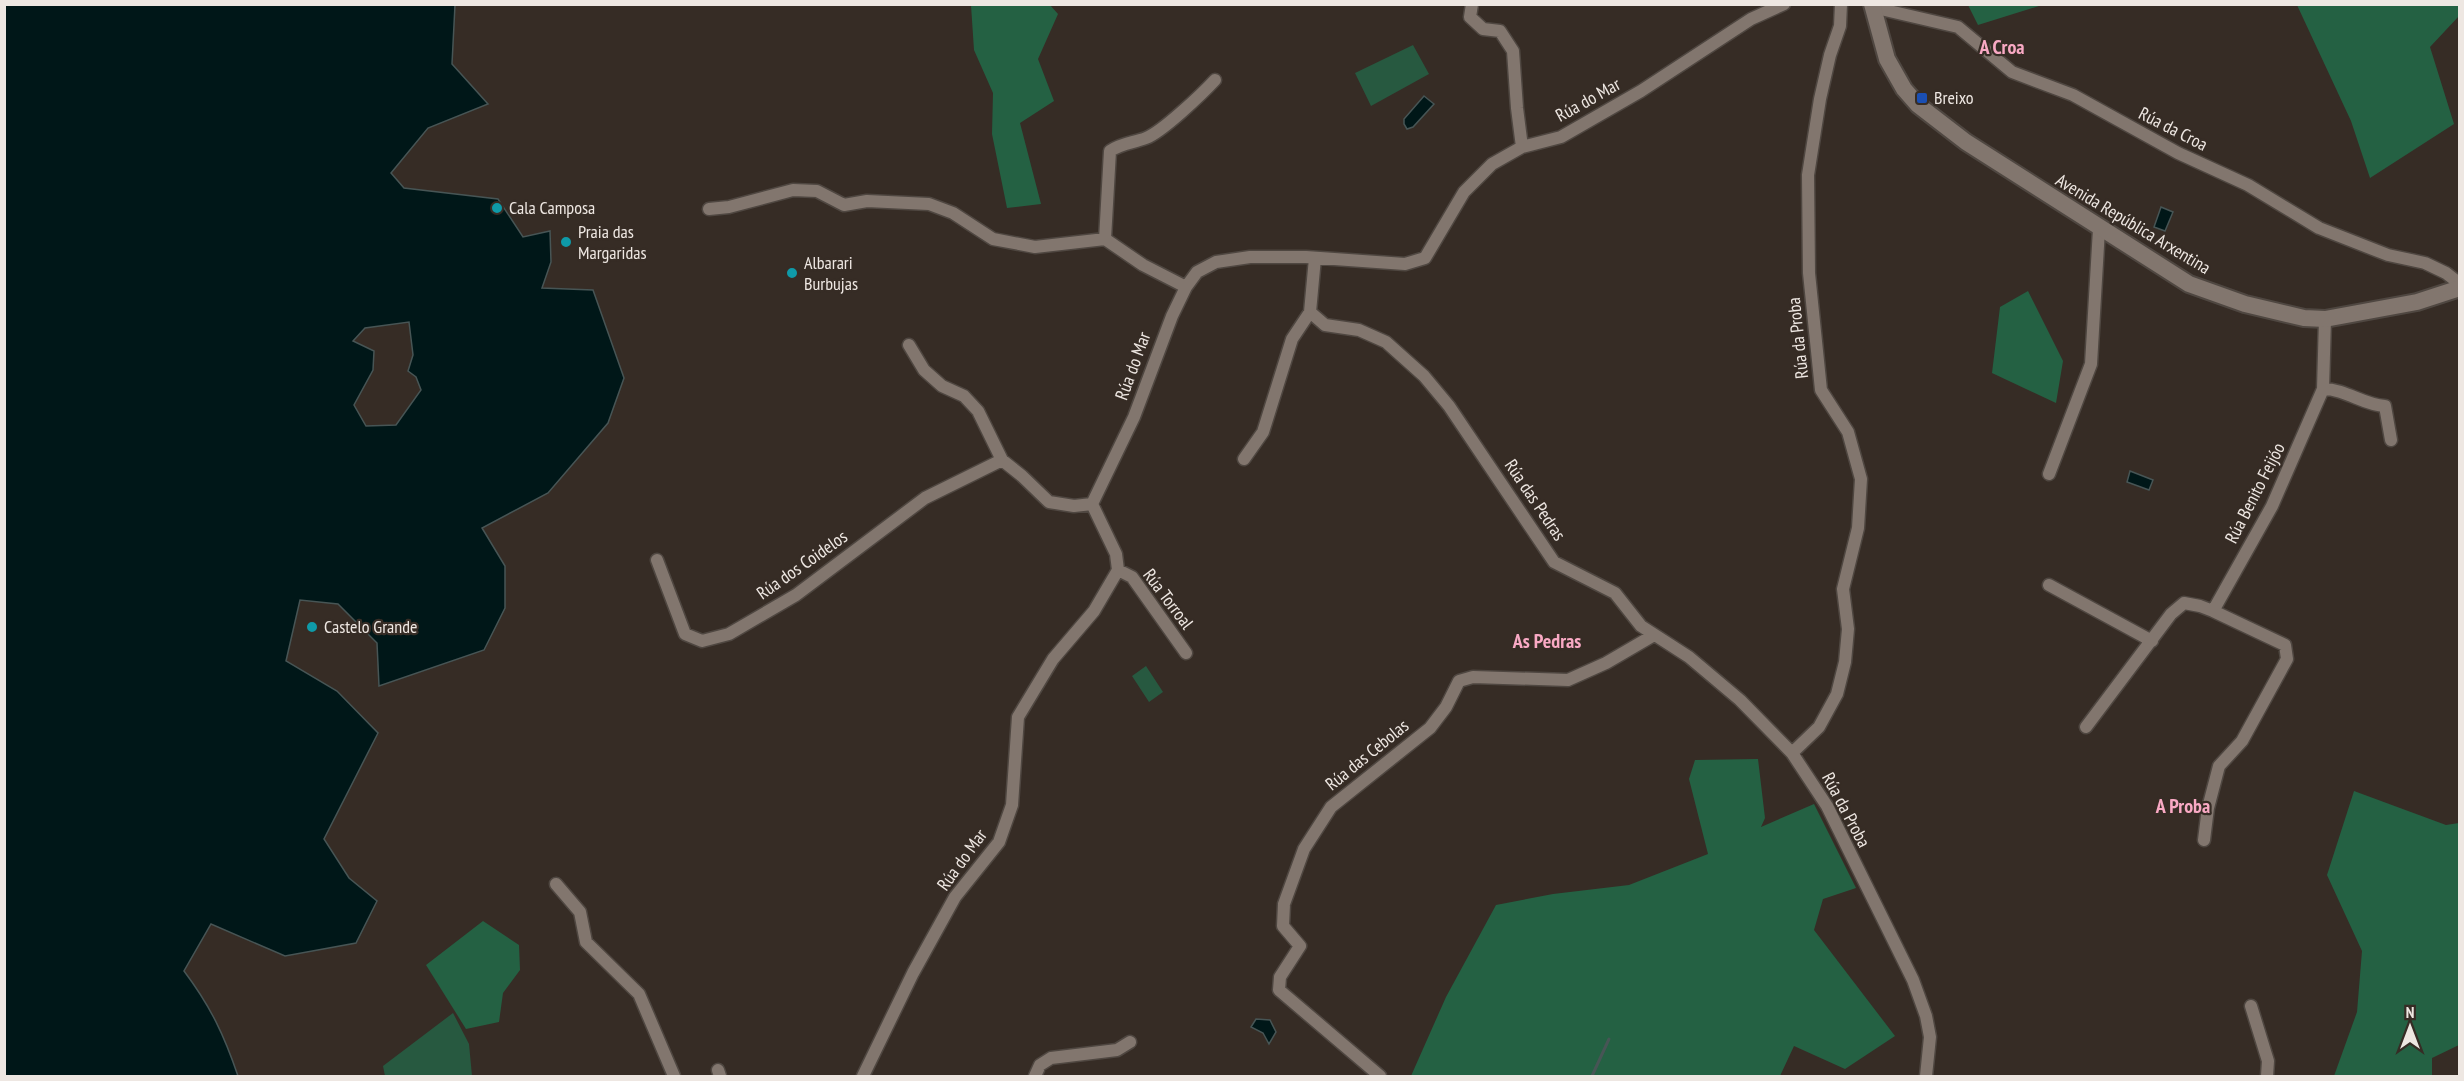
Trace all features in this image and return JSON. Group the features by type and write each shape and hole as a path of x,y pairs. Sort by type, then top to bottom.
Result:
{"main road":[{"name":"Avenida República Arxentina","path":"1872,6 1887,59 1904,89 1918,105 1966,142 2099,229 2167,272 2211,294 2283,314 2325,319 2416,302 2460,286"}],"street":[{"path":"1472,4 1470,17 1483,29 1500,31 1513,51 1522,147"},
{"name":"Rúa do Mar","path":"1092,504 1134,417 1152,364 1186,286 1197,272 1216,262 1250,257 1315,258 1405,264 1425,258 1464,192 1492,164 1522,147 1561,137 1641,91 1751,19 1784,4"},
{"name":"Rúa da Proba","path":"1841,4 1840,26 1830,55 1820,99 1808,175 1809,273 1821,390 1848,432 1861,479 1858,528 1844,590 1848,629 1845,662 1837,694 1819,727 1792,753 1827,806 1913,980 1926,1016 1930,1037 1926,1077"},
{"name":"Rúa da Croa","path":"1872,6 1958,27 2012,72 2073,95 2178,153 2248,185 2319,228 2388,255 2425,263 2446,273 2460,286"},
{"path":"1105,239 1110,151 1121,144 1148,138 1202,94 1215,80"},
{"path":"709,209 729,207 793,190 817,191 844,205 867,201 929,204 953,213 993,239 1035,247 1105,239 1143,265 1186,286"},
{"path":"2049,474 2091,364 2099,229"},
{"path":"1244,459 1263,432 1292,339 1310,312 1315,258"},
{"name":"Rúa das Pedras","path":"1310,312 1325,325 1359,330 1386,342 1424,376 1449,406 1554,562 1615,593 1641,626 1689,657 1740,699 1792,753"},
{"name":"Rúa Benito Feijóo","path":"2213,611 2272,506 2323,388 2325,319"},
{"path":"909,345 924,370 942,386 964,396 978,411 1002,460 1049,502 1074,506 1092,504 1116,554 1118,570"},
{"path":"2323,388 2334,388 2373,405 2385,406 2391,440"},
{"name":"Rúa dos Coidelos","path":"657,560 685,634 702,641 729,634 796,595 925,498 1002,460"},
{"name":"Rúa do Mar","path":"863,1077 913,973 955,897 999,842 1012,805 1018,717 1053,659 1094,610 1118,570"},
{"name":"Rúa Torroal","path":"1118,570 1132,577 1185,652"},
{"path":"2049,585 2152,641"},
{"path":"2086,727 2171,614 2184,603 2213,611 2284,645 2287,659 2242,741 2219,766 2208,808 2204,840"},
{"name":"Rúa das Cebolas","path":"1380,1077 1279,990 1280,977 1300,946 1283,926 1284,904 1304,849 1332,807 1430,728 1446,707 1459,681 1473,677 1568,680 1606,663 1654,635"},
{"path":"556,884 580,912 586,942 639,994 674,1077"},
{"path":"2251,1006 2268,1061 2267,1077"},
{"path":"1035,1077 1040,1065 1052,1058 1117,1050 1130,1042"}],"green space":[{"path":"971,5 1050,5 1058,14 1038,59 1054,101 1020,123 1041,204 1007,208 992,134 993,93 974,50"},
{"path":"1968,5 2042,5 1978,25"},
{"path":"2297,5 2459,5 2459,16 2430,47 2454,124 2370,178 2351,121"},
{"path":"1413,45 1429,74 1371,106 1355,73"},
{"path":"2028,291 2063,361 2056,403 1992,373 2000,307"},
{"path":"1146,666 1163,692 1149,702 1132,676"},
{"path":"1758,759 1765,818 1761,827 1814,804 1856,888 1823,899 1814,930 1895,1036 1845,1069 1794,1046 1780,1076 1411,1076 1446,997 1496,905 1553,894 1629,885 1708,854 1689,779 1695,760"},
{"path":"2354,791 2446,825 2459,823 2459,1045 2432,1058 2432,1076 2334,1076 2357,1012 2362,951 2327,875"},
{"path":"483,921 519,945 520,970 503,993 499,1022 466,1029 426,965"},
{"path":"453,1013 469,1044 472,1076 385,1076 383,1066"}],"shaded area":[{"path":"5,4 455,5 452,64 488,104 428,128 391,173 404,188 498,199 523,237 550,231 551,262 542,288 593,290 624,378 608,423 548,493 482,528 505,566 505,608 484,650 379,686 377,643 338,604 300,600 286,661 337,691 378,733 324,839 349,878 377,901 356,943 285,956 211,924 184,971 216,1022 238,1076 5,1076","holes":["409,322 413,355 408,371 416,377 421,390 396,425 366,426 354,405 373,370 374,351 353,341 365,328"]},
{"path":"1424,96 1434,104 1413,127 1407,129 1404,119"},
{"path":"2161,207 2173,212 2165,231 2154,227"},
{"path":"2130,471 2153,480 2149,490 2127,482"},
{"path":"1256,1019 1270,1020 1276,1032 1269,1044 1263,1033 1251,1027"}],"waterway":[{"path":"1592,1076 1609,1039"}],"place":[{"name":"Breixo","path":"1922,98"},
{"name":"Cala Camposa","path":"497,208"},
{"name":"Praia das Margaridas","path":"566,242"},
{"name":"Albarari Burbujas","path":"792,273"},
{"name":"Castelo Grande","path":"312,627"}],"district":[{"name":"A Croa","path":"2002,47"},
{"name":"As Pedras","path":"1547,641"},
{"name":"A Proba","path":"2183,806"}]}
